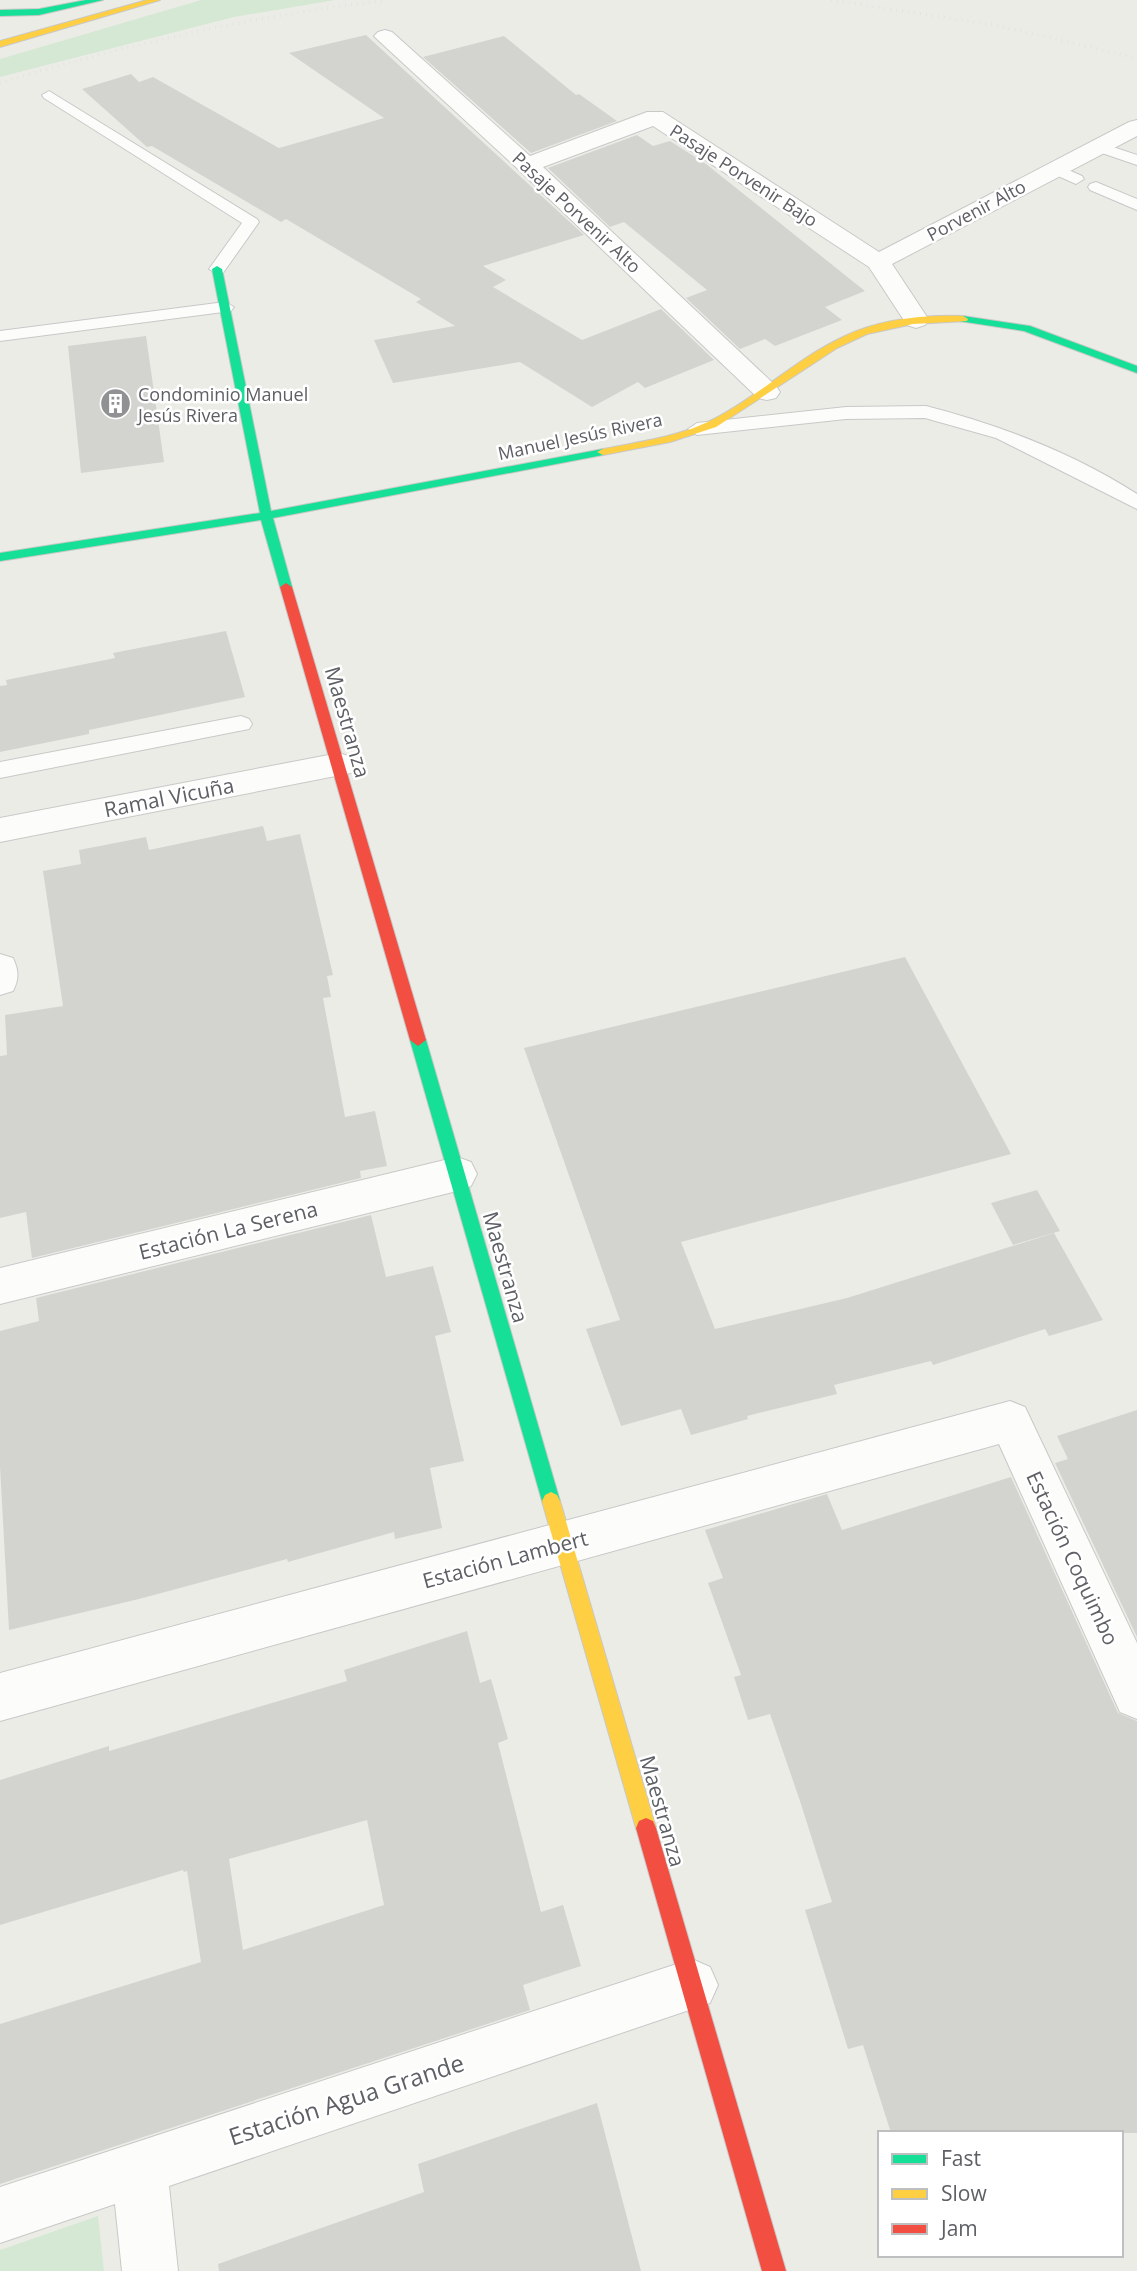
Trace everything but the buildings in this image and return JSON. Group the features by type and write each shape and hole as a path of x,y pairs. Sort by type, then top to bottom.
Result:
{"main road":[{"path":"0,13 39,12 99,0"},
{"path":"0,44 156,0"},
{"name":"Maestranza","path":"217,269 266,516 774,2271"},
{"name":"Manuel Jesús Rivera","path":"0,557 266,516 621,449 697,429 723,418 852,336 893,323 972,319 1028,329 1137,370"}],"street":[{"name":"Pasaje Porvenir Alto","path":"385,36 527,165 767,392"},
{"name":"Pasaje Porvenir Bajo","path":"527,165 655,117 878,262"},
{"name":"Porvenir Alto","path":"878,262 1065,174 1098,147 1137,127"},
{"path":"878,262 916,320"},
{"name":"Ramal Vicuña","path":"0,830 338,765"},
{"path":"0,968 0,981"},
{"name":"Estación La Serena","path":"0,1286 457,1174"},
{"name":"Estación Lambert","path":"0,1697 1010,1420"},
{"name":"Estación Coquimbo","path":"1010,1420 1137,1695"},
{"name":"Estación Agua Grande","path":"0,2215 692,1985"},
{"path":"139,2167 150,2271"}],"lane":[{"path":"49,95 251,222 217,269"},
{"path":"1098,147 1137,160"},
{"path":"1096,187 1137,205"},
{"path":"0,336 225,307"},
{"path":"697,429 846,413 926,412 1003,434 1109,485 1137,503"},
{"path":"0,770 241,724"}],"green space":[{"path":"201,0 335,0 234,17 0,77 0,59"},
{"path":"98,2216 104,2271 0,2271 0,2250"}],"railway":[{"path":"0,83 191,33 288,14 386,0"},
{"path":"831,0 995,25 1137,58"}],"traffic: fast":[{"path":"0,13 39,12 99,0"},
{"path":"217,269 266,516 286,587"},
{"path":"963,319 1026,328 1137,370"},
{"path":"0,557 266,516 603,452"},
{"path":"418,1040 551,1501"}],"traffic: slow":[{"path":"0,44 156,0"},
{"path":"603,452 666,439 712,424 740,409 833,346 864,332 896,323 963,319"},
{"path":"551,1501 646,1828"}],"traffic: jam":[{"path":"286,587 418,1040"},
{"path":"646,1828 774,2271"}],"place":[{"name":"Condominio Manuel Jesús Rivera","path":"115,404"}]}
